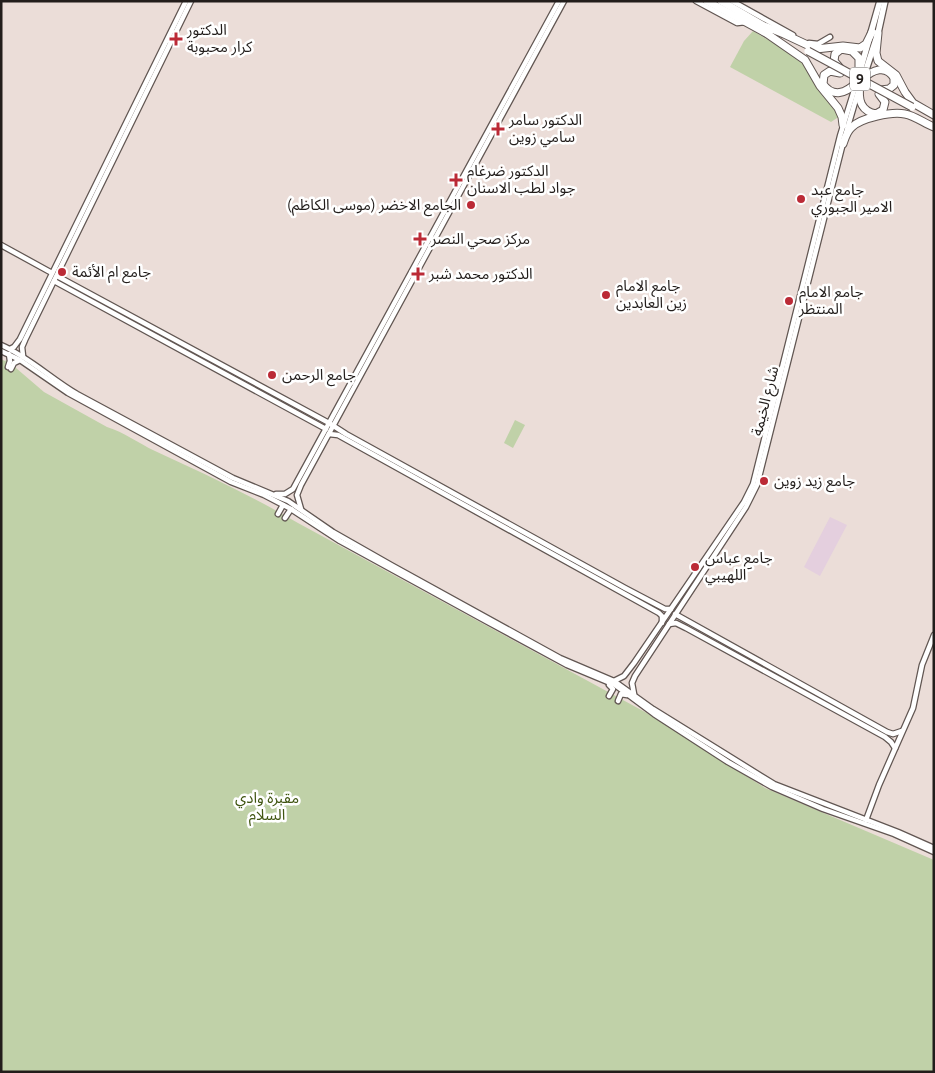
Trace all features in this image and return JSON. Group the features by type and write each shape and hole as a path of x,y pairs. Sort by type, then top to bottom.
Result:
{"highway":[{"name":"9","path":"707,1 749,20"},
{"name":"9","path":"721,1 749,20 911,109 934,125"},
{"path":"732,1 749,20"},
{"path":"765,29 816,50 843,46 860,48 866,44 875,32"},
{"path":"765,29 805,60 818,83 844,115 840,125"},
{"path":"875,32 878,61 894,73 913,103 934,117"},
{"path":"840,71 832,70 826,72 822,78 826,89 833,93 845,92 859,81 874,70 886,70 893,75 895,79 894,85 890,89 880,92 885,104 883,110 878,113 866,110 859,100 859,81 859,61 855,53 843,48 836,51 835,63 840,71"},
{"name":"9","path":"911,109 934,117"},
{"path":"843,144 848,131 854,125 867,119 891,114 908,115 934,125"}],"main road":[{"path":"875,32 880,1"},
{"path":"859,81 886,1"}],"street":[{"path":"163,54 186,1"},
{"path":"55,274 54,281 25,340 21,358 9,368 10,352 55,274 191,1"},
{"path":"534,53 559,1"},
{"path":"1,345 52,381 246,486 281,495 289,492 331,424 529,60 564,1"},
{"path":"696,1 737,23 749,20"},
{"path":"732,1 810,44 820,44 830,37"},
{"path":"844,115 859,81"},
{"name":"شارع الخيمة","path":"724,535 734,513 749,492 756,475 785,358 790,329 859,81"},
{"name":"شارع الخيمة","path":"823,215 820,205 840,125"},
{"name":"شارع الخيمة","path":"633,681 665,624 750,499 757,485 819,230"},
{"path":"1,245 331,424 492,518"},
{"path":"54,281 327,431 338,435 665,610 673,612 777,674 886,735 895,748"},
{"path":"82,296 85,291"},
{"path":"15,346 17,352 22,349"},
{"path":"1,351 10,352"},
{"path":"203,362 206,356"},
{"path":"785,358 785,365 787,365"},
{"path":"212,367 215,361"},
{"path":"781,375 784,376 783,384"},
{"path":"301,509 297,497 298,491 327,431"},
{"path":"255,489 556,660 615,685 633,695"},
{"path":"268,492 301,509 320,526"},
{"path":"289,492 288,498 291,500 297,497"},
{"path":"278,514 284,505"},
{"path":"285,518 291,509"},
{"path":"504,524 661,614 665,624 676,623 683,626 777,674"},
{"path":"329,532 560,658 614,681 663,718 774,784 866,820 910,839 934,852"},
{"name":"شارع الخيمة","path":"673,612 702,577 713,551"},
{"path":"661,614 665,610"},
{"path":"683,626 686,620"},
{"name":"شارع الخيمة","path":"614,681 624,676 665,624"},
{"path":"866,820 913,708 922,665 934,635"},
{"path":"624,676 622,682 624,685 629,685 633,681"},
{"path":"602,680 613,687 609,696"},
{"path":"633,681 633,695"},
{"path":"618,701 623,693 633,695"},
{"path":"668,721 772,787 823,809 910,839"},
{"path":"886,735 902,731"},
{"path":"918,843 934,848"}],"shaded area":[{"path":"830,517 847,525 820,576 804,567"}],"green space":[{"path":"753,31 800,58 840,116 831,122 730,67 744,41"},
{"name":"مقبرة وادي السلام","path":"1,359 5,361 8,359 16,364 16,368 44,392 107,427 263,503 645,712 765,788 934,860 934,1072 1,1072"},
{"path":"515,420 525,425 513,448 504,443"}],"place":[{"name":"الدكتور كرار محبوبة","path":"176,39"},
{"name":"الدكتور سامر سامي زوين","path":"498,129"},
{"name":"الدكتور ضرغام جواد لطب الاسنان","path":"456,180"},
{"name":"جامع عبد الامير الجبوري","path":"801,199"},
{"name":"الجامع الاخضر (موسى الكاظم)","path":"471,205"},
{"name":"مركز صحي النصر","path":"420,239"},
{"name":"جامع ام الأئمة","path":"62,272"},
{"name":"الدكتور محمد شبر","path":"418,274"},
{"name":"جامع الامام زين العابدين","path":"606,295"},
{"name":"جامع الامام المنتظر","path":"789,301"},
{"name":"جامع الرحمن","path":"272,375"},
{"name":"جامع زيد زوين","path":"764,481"},
{"name":"جامع عباس اللهيبي","path":"695,567"}]}
